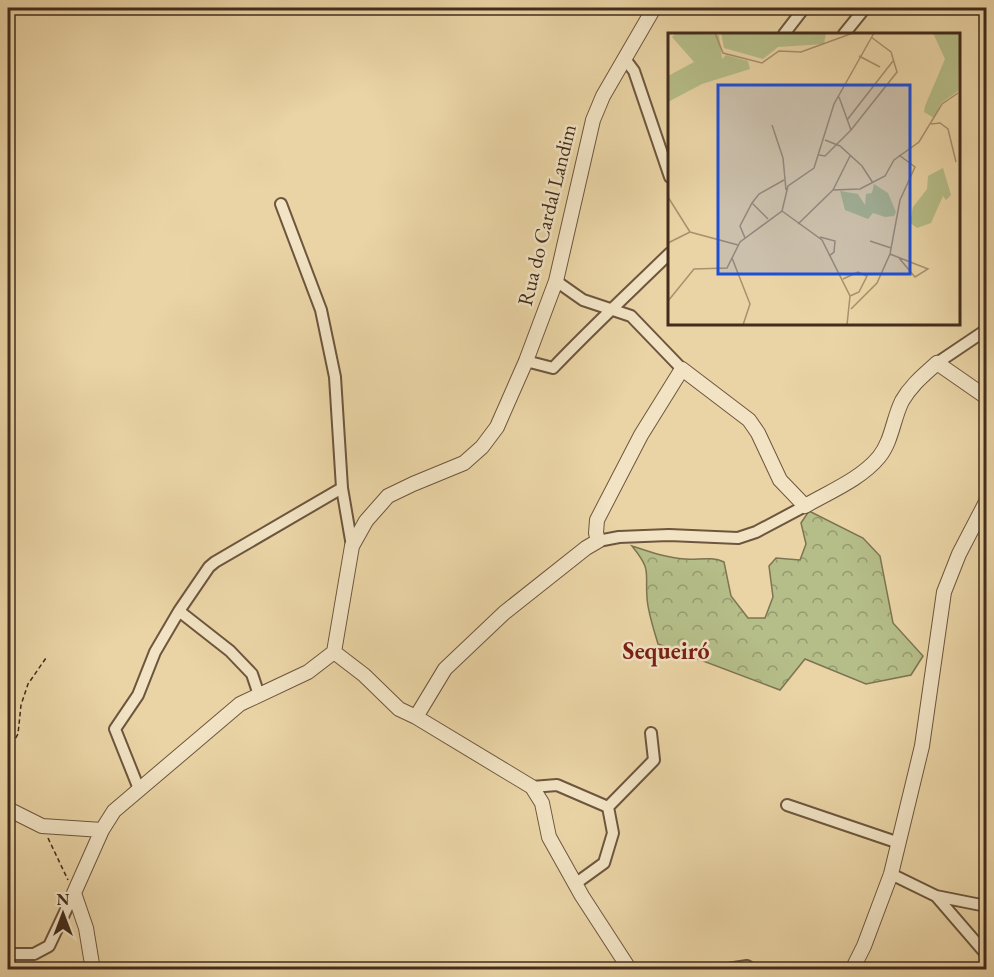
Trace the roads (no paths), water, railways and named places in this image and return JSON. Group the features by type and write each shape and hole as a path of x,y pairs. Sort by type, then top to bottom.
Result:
{"street":[{"name":"Rua do Cardal Landim","path":"334,652 352,546 366,521 388,496 464,463 482,447 496,427 526,362 556,281 593,120 603,96 654,8"},
{"path":"785,33 804,8"},
{"path":"845,33 865,8"},
{"path":"625,59 634,71 668,171"},
{"path":"281,204 324,322 335,378 342,488 352,546"},
{"path":"526,362 553,368 593,325 668,255"},
{"path":"556,281 583,300 631,316 682,369 749,420 758,433 780,480 805,506"},
{"path":"416,717 445,669 504,613 598,541 619,537 669,535 738,538 756,532 805,506 864,471 880,456 890,437 902,402 913,384 937,363 987,330"},
{"path":"937,363 987,397"},
{"path":"598,541 597,520 641,435 682,369"},
{"path":"139,789 115,729 138,695 155,652 178,611 208,567 342,488"},
{"path":"852,969 864,946 891,874 899,843 922,746 944,592 959,554 987,502"},
{"path":"178,611 230,651 252,674 259,695"},
{"path":"8,954 34,954 49,946 102,830 114,811 240,704 308,672 334,652 364,675 399,709 531,787 542,803 549,837 575,884 630,969"},
{"path":"608,807 654,760 651,733"},
{"path":"531,787 557,785 608,807"},
{"path":"787,805 899,843"},
{"path":"575,884 604,863 613,833 608,807"},
{"path":"8,809 42,826 102,830"},
{"path":"891,874 936,896 987,906"},
{"path":"74,893 86,928 93,969"},
{"path":"936,896 987,954"},
{"path":"720,969 747,966 754,969"}],"district":[{"name":"Sequeiró","path":"666,651"}]}
